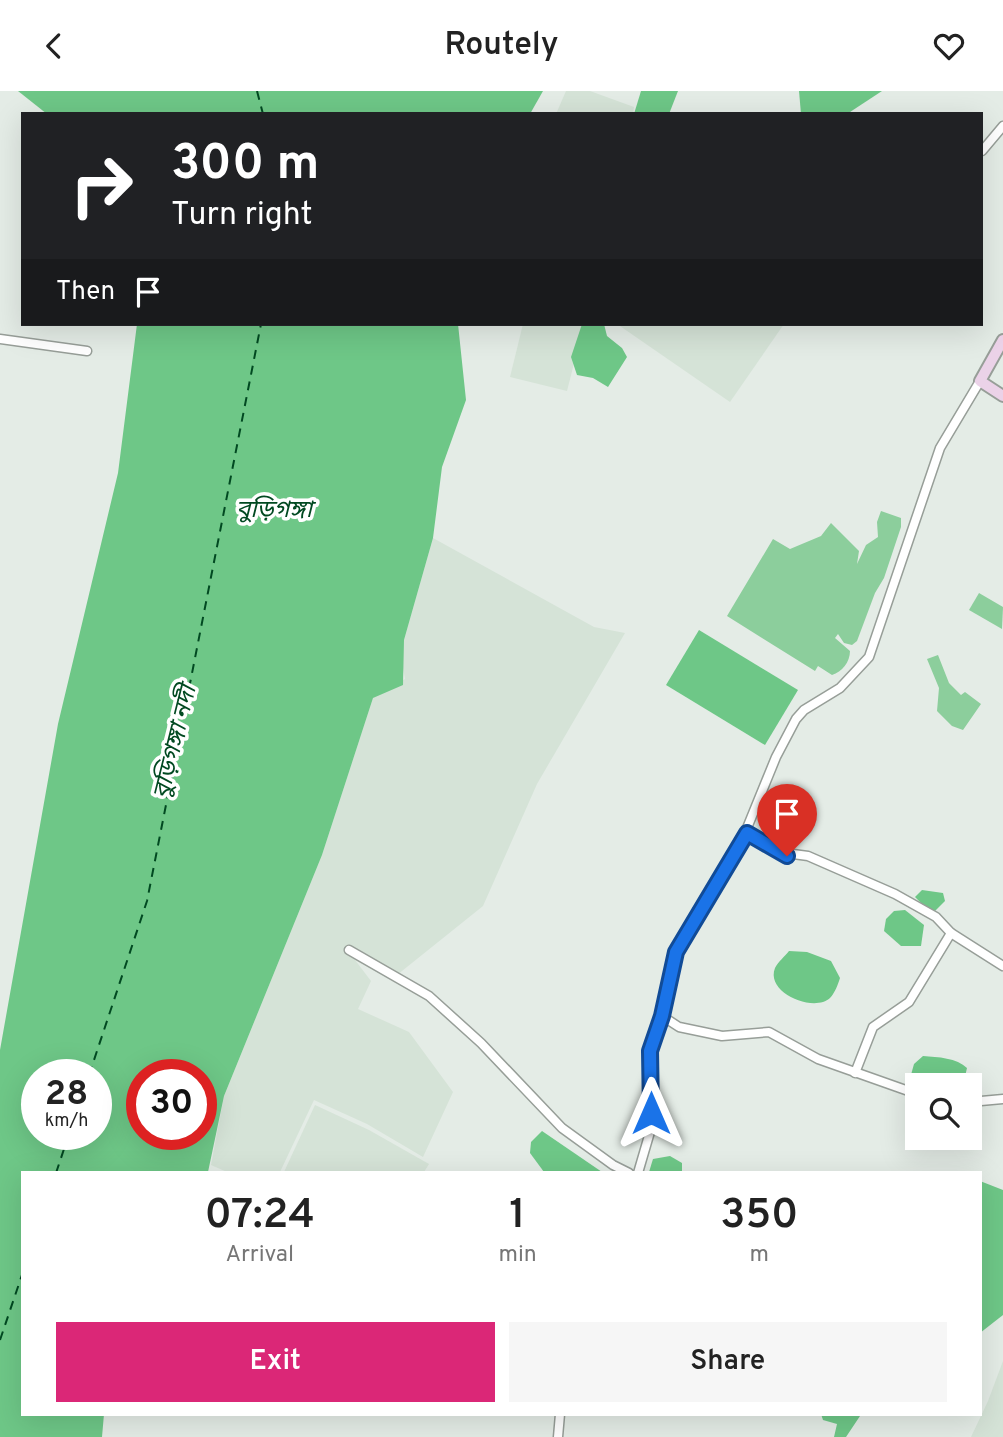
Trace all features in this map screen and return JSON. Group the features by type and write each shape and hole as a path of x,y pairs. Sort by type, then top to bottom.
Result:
{"street":[{"path":"983,150 1003,126"},
{"path":"0,339 87,351"},
{"path":"639,1171 650,1132 650,1051 662,1016 676,952 747,833 776,757 796,719 804,710 840,688 867,659 875,645 940,448 1003,340"},
{"path":"980,381 1003,396"},
{"path":"747,833 778,852 808,856 895,894 936,917 951,933 1003,966"},
{"path":"855,1073 873,1027 909,1002 951,933"},
{"path":"349,950 429,996 489,1051 562,1128 626,1171"},
{"path":"662,1016 679,1027 722,1036 769,1032 802,1052 905,1090"},
{"path":"982,1101 1003,1099"},
{"path":"558,1437 560,1416"}],"shaded area":[{"path":"566,91 590,91 634,107 633,112 557,112"},
{"path":"523,326 583,326 567,391 510,377"},
{"path":"620,326 783,326 730,402"},
{"path":"881,511 901,518 901,527 884,578 875,593 857,641 852,645 844,643 838,634 835,638 850,651 847,663 839,672 832,675 818,666 815,671 727,616 773,539 790,549 821,536 831,523 859,551 857,564 866,545 878,537 877,522"},
{"path":"433,538 594,627 625,633 537,784 483,906 397,975 427,1000 355,960 371,981 358,1009 409,1032 453,1092 423,1157 367,1124 314,1100 280,1171 225,1171 211,1165 214,1150 217,1150 217,1133 224,1096 322,855 373,698 405,679 401,658"},
{"path":"979,593 1003,607 1002,629 969,610"},
{"path":"938,655 949,683 961,695 965,692 981,704 963,730 952,726 937,711 939,688 927,659"},
{"path":"315,1105 369,1130 429,1164 425,1171 284,1171"},
{"path":"1003,1361 1003,1437 971,1437"}],"water":[{"path":"18,91 543,91 531,112 44,112"},
{"path":"641,91 678,91 670,112 635,112"},
{"path":"799,91 882,91 850,112 801,112"},
{"name":"বুড়িগঙ্গা","path":"137,326 458,326 466,400 442,467 433,538 404,640 403,685 373,698 322,855 224,1096 217,1129 217,1059 126,1059 126,1150 213,1150 208,1171 21,1171 21,1416 104,1416 102,1437 0,1437 0,1050 58,724 118,473"},
{"path":"581,326 604,326 607,336 622,348 627,357 608,387 593,378 577,375 571,357"},
{"path":"699,630 798,690 765,745 666,685"},
{"path":"922,890 943,893 945,901 932,914 915,897"},
{"path":"905,910 924,925 921,946 901,946 884,931 886,919 894,911"},
{"path":"789,951 807,952 831,961 840,978 830,998 823,1002 803,1002 793,998 777,985 775,968"},
{"path":"923,1056 958,1062 967,1068 966,1073 912,1073 914,1064"},
{"path":"542,1131 601,1171 543,1171 530,1153 531,1142"},
{"path":"670,1156 682,1163 682,1171 649,1171 653,1159"},
{"path":"982,1182 1003,1190 1003,1315 982,1331"},
{"path":"822,1416 860,1416 846,1437 834,1437 837,1424 823,1420"}],"ferry route":[{"path":"257,91 262,112"},
{"path":"94,1059 147,901 261,326"},
{"path":"57,1171 64,1150"},
{"path":"0,1340 21,1278"}],"route":[{"path":"651,1113 650,1051 662,1016 676,952 698,911 728,869 747,833 768,848 787,856"}],"water label":[{"name":"বুড়িগঙ্গা নদী","path":"174,742"}]}
